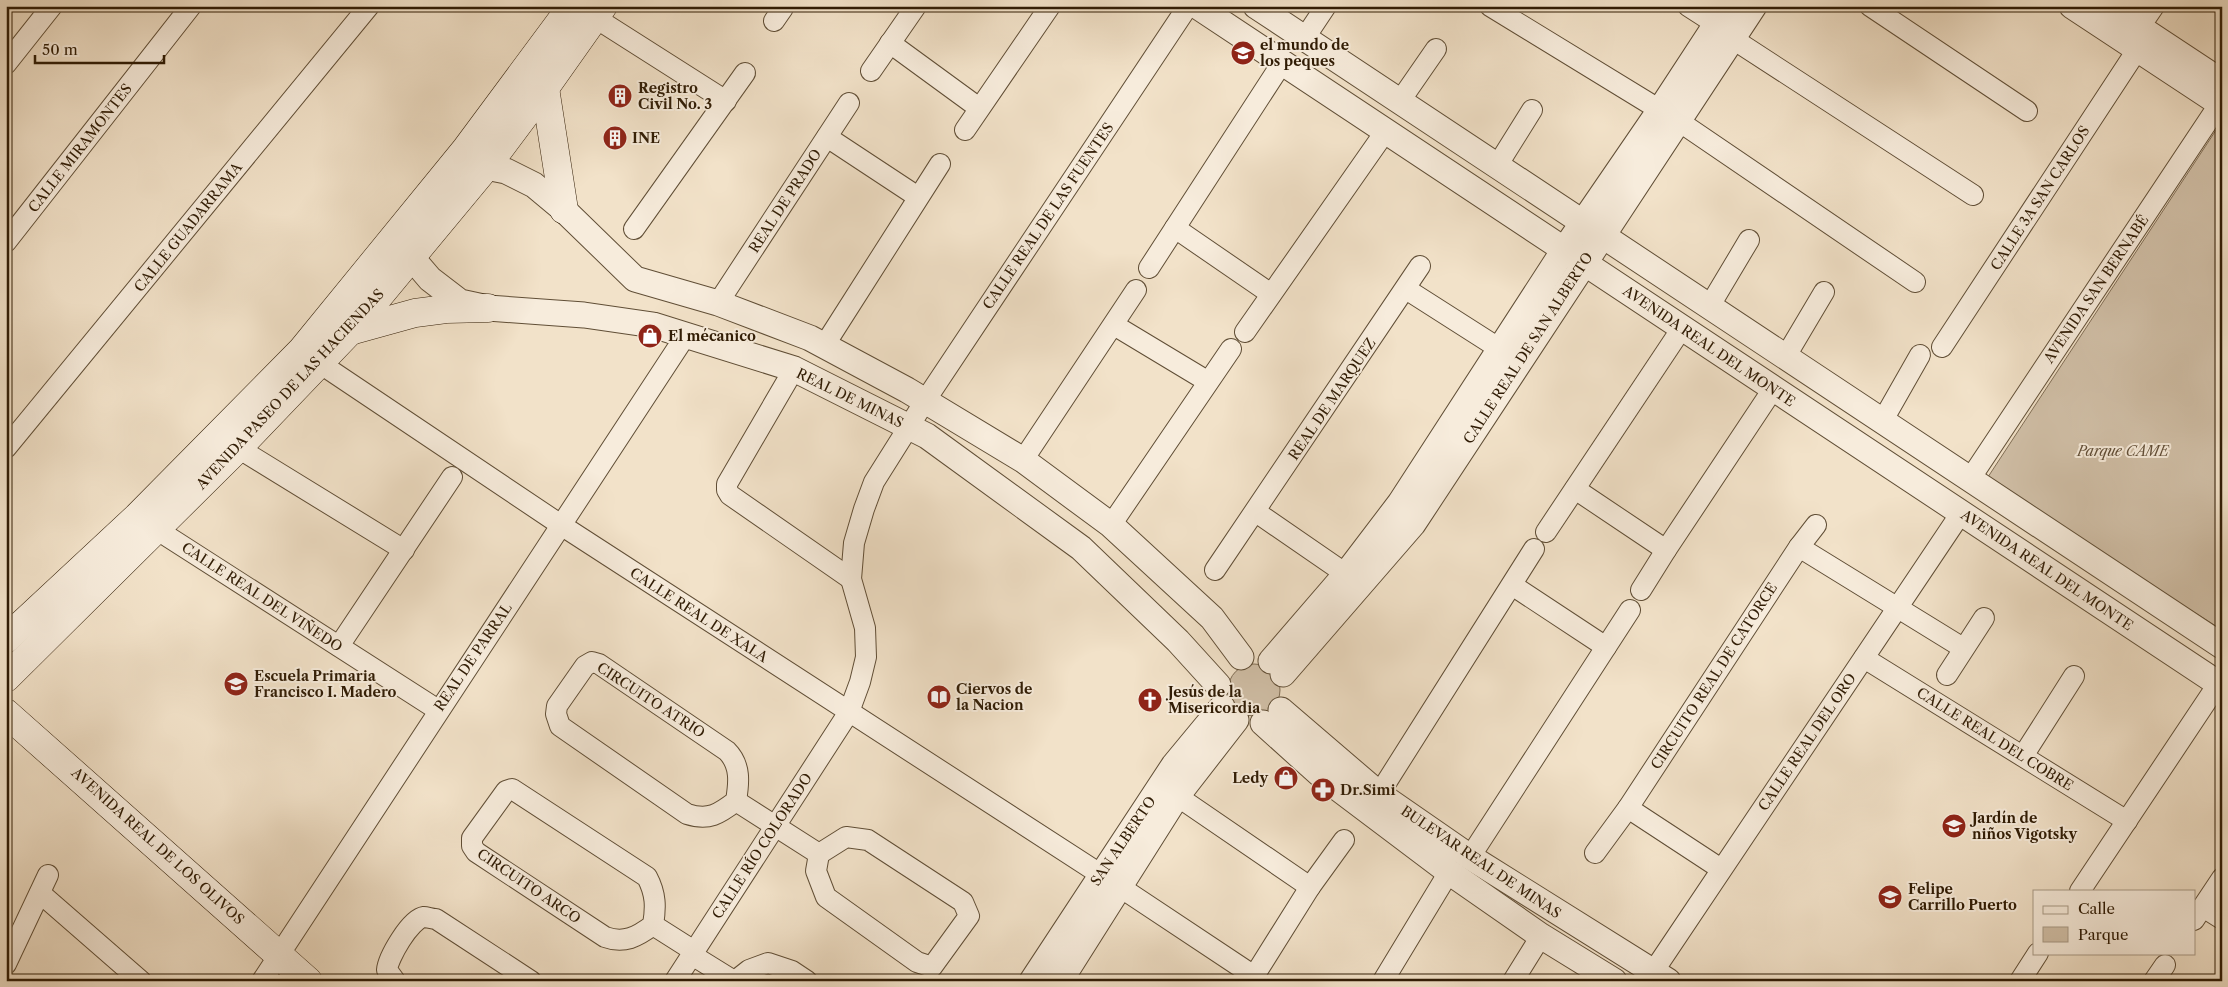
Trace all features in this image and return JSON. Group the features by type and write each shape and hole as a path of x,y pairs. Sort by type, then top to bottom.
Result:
{"main road":[{"name":"AVENIDA PASEO DE LAS HACIENDAS","path":"6,639 238,448 310,356 402,249 486,167 545,88 590,10"},
{"name":"AVENIDA PASEO DE LAS HACIENDAS","path":"6,678 147,523 310,356 350,331 466,149 590,10"},
{"path":"545,88 564,210"},
{"path":"350,331 415,313 446,309 488,308"},
{"name":"AVENIDA REAL DE LOS OLIVOS","path":"6,713 308,981"}],"street":[{"path":"6,64 52,6"},
{"name":"CALLE MIRAMONTES","path":"6,242 191,6"},
{"name":"CALLE GUADARRAMA","path":"6,448 369,6"},
{"path":"872,71 916,6"},
{"path":"965,130 1050,6"},
{"name":"CALLE REAL DE LAS FUENTES","path":"851,579 854,542 874,482 925,401 1188,6"},
{"name":"AVENIDA REAL DEL MONTE","path":"1197,6 2220,685"},
{"path":"1256,6 2222,646"},
{"path":"1304,39 1326,6"},
{"path":"1490,6 1669,115 1915,282"},
{"path":"1688,6 1726,23 1973,195"},
{"name":"CALLE REAL DE SAN ALBERTO","path":"1277,667 1413,524 1574,256 1669,115 1726,23 1754,6"},
{"path":"1870,6 2027,111"},
{"path":"2072,6 2138,38 2221,97"},
{"path":"2107,6 2138,38"},
{"name":"CALLE 3A SAN CARLOS","path":"1942,347 2138,38 2154,6"},
{"path":"590,10 726,101"},
{"path":"890,44 979,108"},
{"path":"1400,101 1436,49"},
{"path":"1149,268 1282,63"},
{"path":"634,229 744,73"},
{"name":"AVENIDA SAN BERNABÉ","path":"1970,479 2221,97"},
{"path":"827,137 850,103"},
{"path":"1497,166 1532,110"},
{"path":"1245,332 1386,132"},
{"name":"REAL DE PRADO","path":"718,303 827,137 918,197"},
{"path":"466,149 486,167 506,171 534,185 564,210 635,279 718,303 810,338 907,390 1023,460 1111,525 1212,618 1241,657"},
{"path":"824,346 940,164"},
{"path":"1175,228 1271,294"},
{"path":"1710,307 1749,240"},
{"name":"REAL DE MINAS","path":"402,249 430,280 460,302 488,308 584,315 654,325 794,370 927,436 971,466 1081,548 1178,641 1225,704"},
{"name":"CALLE REAL DE SAN ALBERTO","path":"1277,667 1400,503 1500,349 1574,256"},
{"name":"REAL DE MARQUEZ","path":"1215,570 1256,512 1420,266"},
{"path":"1406,289 1500,349"},
{"path":"1023,460 1136,290"},
{"path":"1786,356 1824,292"},
{"path":"1114,325 1207,381"},
{"path":"1546,532 1682,328"},
{"name":"REAL DE PARRAL","path":"262,981 438,710 686,335"},
{"path":"1111,525 1207,381 1231,349"},
{"path":"1883,420 1920,355"},
{"name":"CALLE REAL DE XALA","path":"310,356 562,525 1110,880 1253,978"},
{"path":"794,370 727,484 727,490 730,495 851,579"},
{"path":"1641,590 1773,389"},
{"path":"238,448 404,550"},
{"path":"339,646 452,477"},
{"path":"1575,489 1666,550"},
{"path":"1256,512 1346,574"},
{"name":"CALLE REAL DEL ORO","path":"1656,978 1721,869 1961,513"},
{"name":"CALLE REAL DEL VIÑEDO","path":"147,523 438,710"},
{"name":"CIRCUITO REAL DE CATORCE","path":"1595,853 1628,808 1799,547 1816,525"},
{"path":"1799,547 1964,648"},
{"path":"1379,794 1534,549"},
{"name":"CALLE RÍO COLORADO","path":"675,981 848,712 860,682 866,657 865,628 851,579"},
{"path":"1512,585 1606,646"},
{"path":"1470,857 1630,610"},
{"path":"1948,675 1984,618"},
{"path":"1256,656 1277,667 1287,692 1272,717 1245,724 1225,704 1226,668 1241,657 1256,656"},
{"name":"CALLE REAL DEL COBRE","path":"1864,658 2127,821"},
{"name":"CIRCUITO ATRIO","path":"592,662 599,664 727,751 735,759 738,774 736,801 711,816 699,818 687,814 560,726 556,714 557,706 585,666 592,662"},
{"path":"2023,756 2074,676"},
{"path":"2081,890 2220,685"},
{"name":"SAN ALBERTO","path":"1110,880 1177,796 1225,704"},
{"name":"SAN ALBERTO","path":"1032,981 1061,974 1110,880 1174,765 1225,704"},
{"name":"BULEVAR REAL DE MINAS","path":"1272,717 1470,857 1656,978"},
{"name":"BULEVAR REAL DE MINAS","path":"1272,717 1323,777 1448,872 1541,936 1614,981"},
{"name":"CIRCUITO ARCO","path":"512,789 517,791 647,877 654,890 657,906 653,925 640,935 618,942 604,937 476,852 472,846 472,838 506,791 512,789"},
{"path":"1177,796 1310,887"},
{"path":"736,801 819,854"},
{"path":"1628,808 1721,869"},
{"path":"846,838 868,840 963,902 969,916 932,967 917,962 826,897 816,871 819,854 846,838"},
{"path":"1253,978 1310,887 1344,840"},
{"path":"1383,981 1448,872"},
{"path":"6,964 48,875"},
{"path":"2222,878 2199,914 2222,919"},
{"path":"40,894 141,981"},
{"path":"395,981 387,970 388,961 412,924 423,917 436,919 531,981"},
{"path":"653,925 735,981 749,970 768,963 792,971 807,981"},
{"path":"1513,981 1541,936"},
{"path":"2020,981 2037,954"}],"green space":[{"name":"Parque CAME","path":"2222,121 2222,630 1986,480"},
{"path":"1254,664 1268,668 1276,676 1280,690 1276,704 1268,712 1254,716 1240,712 1232,704 1228,690 1232,676 1240,668"}],"place":[{"name":"el mundo de los peques","path":"1243,53"},
{"name":"Registro Civil No. 3","path":"620,96"},
{"name":"INE","path":"615,138"},
{"name":"El mécanico","path":"650,336"},
{"name":"Escuela Primaria Francisco I. Madero","path":"236,684"},
{"name":"Ciervos de la Nacion","path":"939,697"},
{"name":"Jesús de la Misericordia","path":"1150,700"},
{"name":"Ledy","path":"1286,778"},
{"name":"Dr.Simi","path":"1323,790"},
{"name":"Jardín de niños Vigotsky","path":"1954,826"},
{"name":"Felipe Carrillo Puerto","path":"1890,897"}]}
